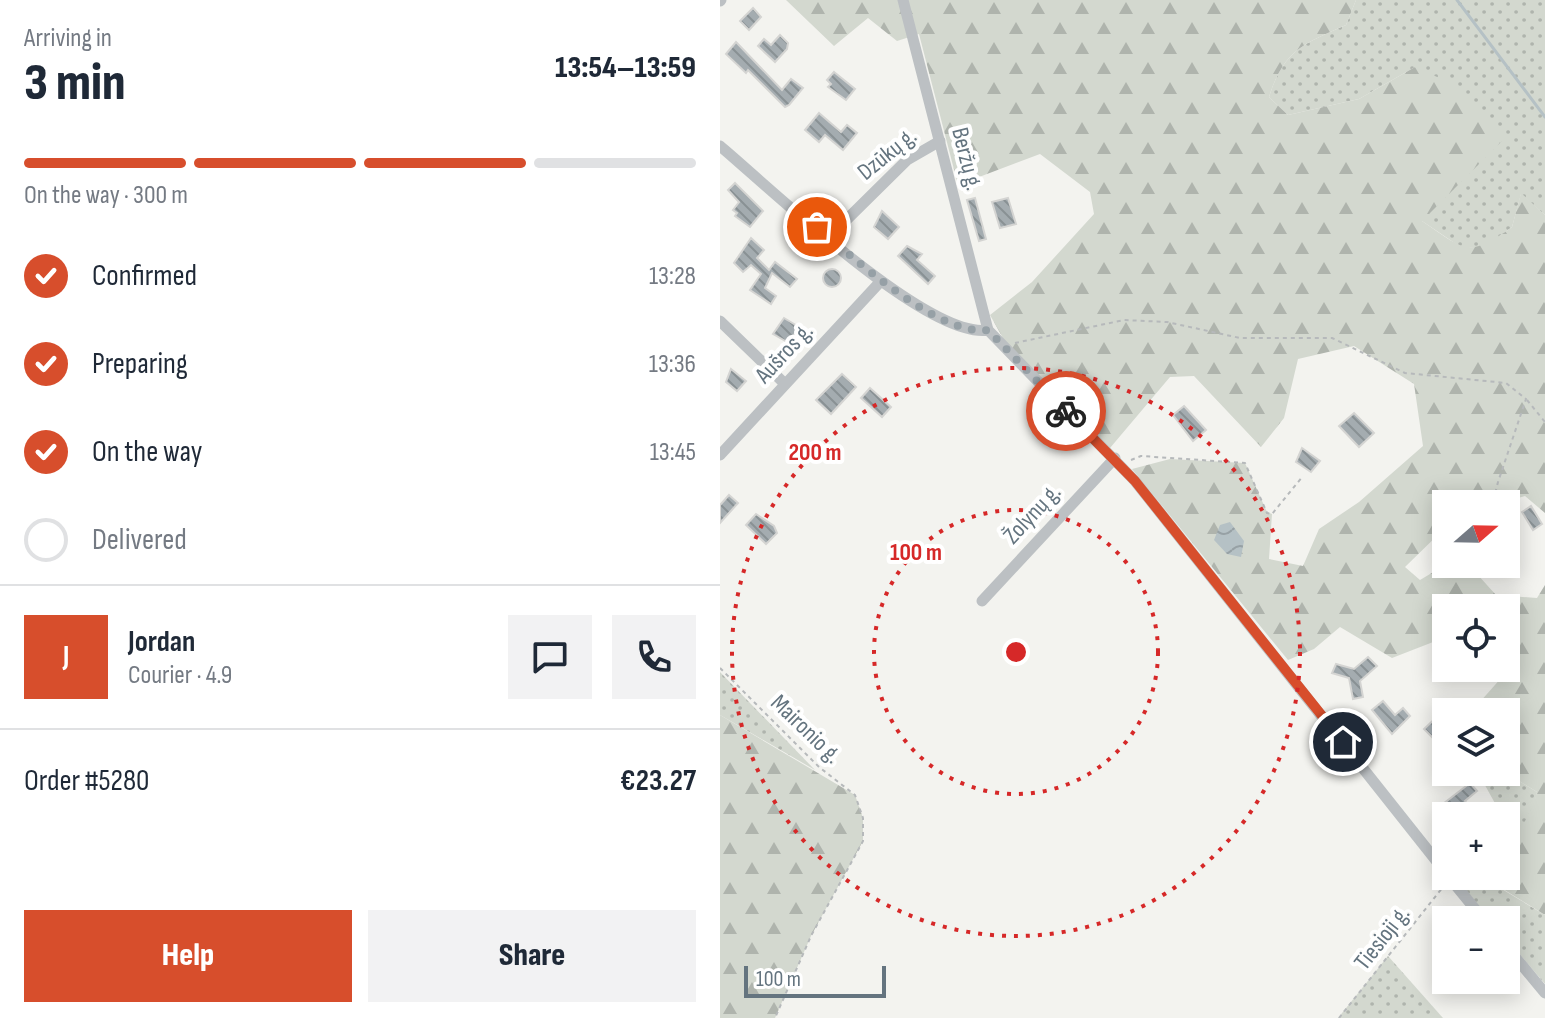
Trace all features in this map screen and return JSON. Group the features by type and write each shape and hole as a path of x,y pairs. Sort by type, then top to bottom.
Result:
{"street":[{"name":"Beržų g.","path":"903,0 988,330"},
{"name":"Dzūkų g.","path":"829,237 907,160 940,141"},
{"path":"720,146 880,282 968,329 988,330 1004,350 1119,463 1432,856"},
{"name":"Aušros g.","path":"720,455 880,282"},
{"path":"720,321 785,384"},
{"name":"Žolynų g.","path":"982,601 1119,463"},
{"path":"1459,890 1473,906"},
{"path":"1520,963 1545,993"}],"path":[{"path":"1004,350 1015,343 1124,320 1167,322 1240,338 1332,338 1405,373 1506,383 1526,399 1545,422"},
{"path":"1496,490 1526,399"},
{"path":"1119,463 1141,456 1245,463 1267,513 1272,514 1303,476"},
{"name":"Maironio g.","path":"720,668 819,767 855,795 863,818 863,841 811,936 775,1018"},
{"name":"Tiesioji g.","path":"1339,1018 1437,890"}],"green space":[{"path":"786,0 1356,0 1346,25 1297,50 1281,69 1269,97 1288,115 1359,99 1415,67 1446,81 1504,139 1422,221 1458,244 1476,247 1512,227 1521,193 1545,215 1545,513 1525,496 1520,497 1520,490 1432,490 1432,541 1405,567 1420,580 1432,573 1432,578 1481,578 1495,594 1432,594 1432,642 1392,658 1340,627 1314,649 1288,660 1132,469 1170,459 1245,463 1267,512 1272,514 1269,559 1303,566 1319,529 1359,502 1423,446 1414,384 1354,346 1298,359 1284,418 1261,447 1194,376 1170,377 1110,448 1004,340 990,315 1032,282 1094,214 1090,192 1040,154 958,185 919,34 897,41 868,18 834,46"},
{"path":"1356,0 1545,0 1545,215 1521,194 1512,227 1485,247 1462,248 1422,221 1415,67 1359,99 1288,115 1269,97 1281,69 1297,50 1346,25"},
{"path":"1545,585 1545,915 1505,890 1520,890 1520,831 1537,792 1520,782 1520,698 1483,698 1498,682 1520,682 1520,597 1537,598"},
{"path":"720,672 815,770 720,715"},
{"path":"720,715 855,795 863,818 863,841 811,936 775,1018 720,1018"},
{"path":"1520,782 1537,792 1533,811 1520,832 1520,802 1494,802 1485,786 1520,786"},
{"path":"1466,890 1503,890 1545,915 1545,984 1520,955 1520,906 1479,906"},
{"path":"1388,956 1443,1018 1338,1018"}],"water":[{"path":"1230,522 1244,541 1241,557 1227,554 1214,540 1220,525"}],"building":[{"path":"753,8 761,17 749,30 740,21"},
{"path":"780,35 788,43 787,49 775,62 758,46 764,39 771,45"},
{"path":"736,42 782,90 791,79 803,88 789,105 785,107 748,70 746,73 726,54"},
{"path":"834,72 855,89 846,100 828,87 831,84 827,80"},
{"path":"819,113 841,132 847,125 857,133 843,150 825,135 819,142 805,130"},
{"path":"735,183 763,211 750,227 735,216 737,213 733,210 739,202 728,190"},
{"path":"975,198 986,239 979,241 967,200"},
{"path":"1008,198 1016,224 1000,228 992,202"},
{"path":"882,211 899,227 888,239 874,227"},
{"path":"751,238 764,250 757,258 769,270 775,262 797,279 790,287 772,273 765,288 776,296 771,304 750,290 761,274 751,265 743,272 734,263"},
{"path":"907,246 922,254 917,260 935,276 928,284 898,256"},
{"path":"832,269 841,278 832,287 823,278"},
{"path":"784,318 799,327 789,343 773,334"},
{"path":"731,369 746,381 737,391 726,382"},
{"path":"842,374 856,387 831,414 816,400"},
{"path":"870,388 891,407 882,417 861,398"},
{"path":"1184,406 1206,430 1193,441 1173,415"},
{"path":"1354,413 1374,433 1359,447 1339,426"},
{"path":"1302,448 1320,461 1311,472 1296,462"},
{"path":"729,495 738,503 720,523 720,505"},
{"path":"1531,506 1542,524 1533,530 1522,512"},
{"path":"756,514 774,526 777,533 766,544 746,525"},
{"path":"1368,657 1377,666 1360,681 1363,697 1353,699 1349,678 1332,673 1336,664 1354,669"},
{"path":"1383,701 1395,715 1403,708 1410,716 1392,734 1372,710"},
{"path":"1432,722 1432,737 1424,729"},
{"path":"1466,786 1473,786 1477,791 1466,802 1446,802"}],"waterway":[{"path":"1457,0 1545,117"}],"way so far":[{"path":"817,227 891,290 968,329 988,330 1066,411"}],"route":[{"path":"1066,411 1135,481 1343,742"}]}
